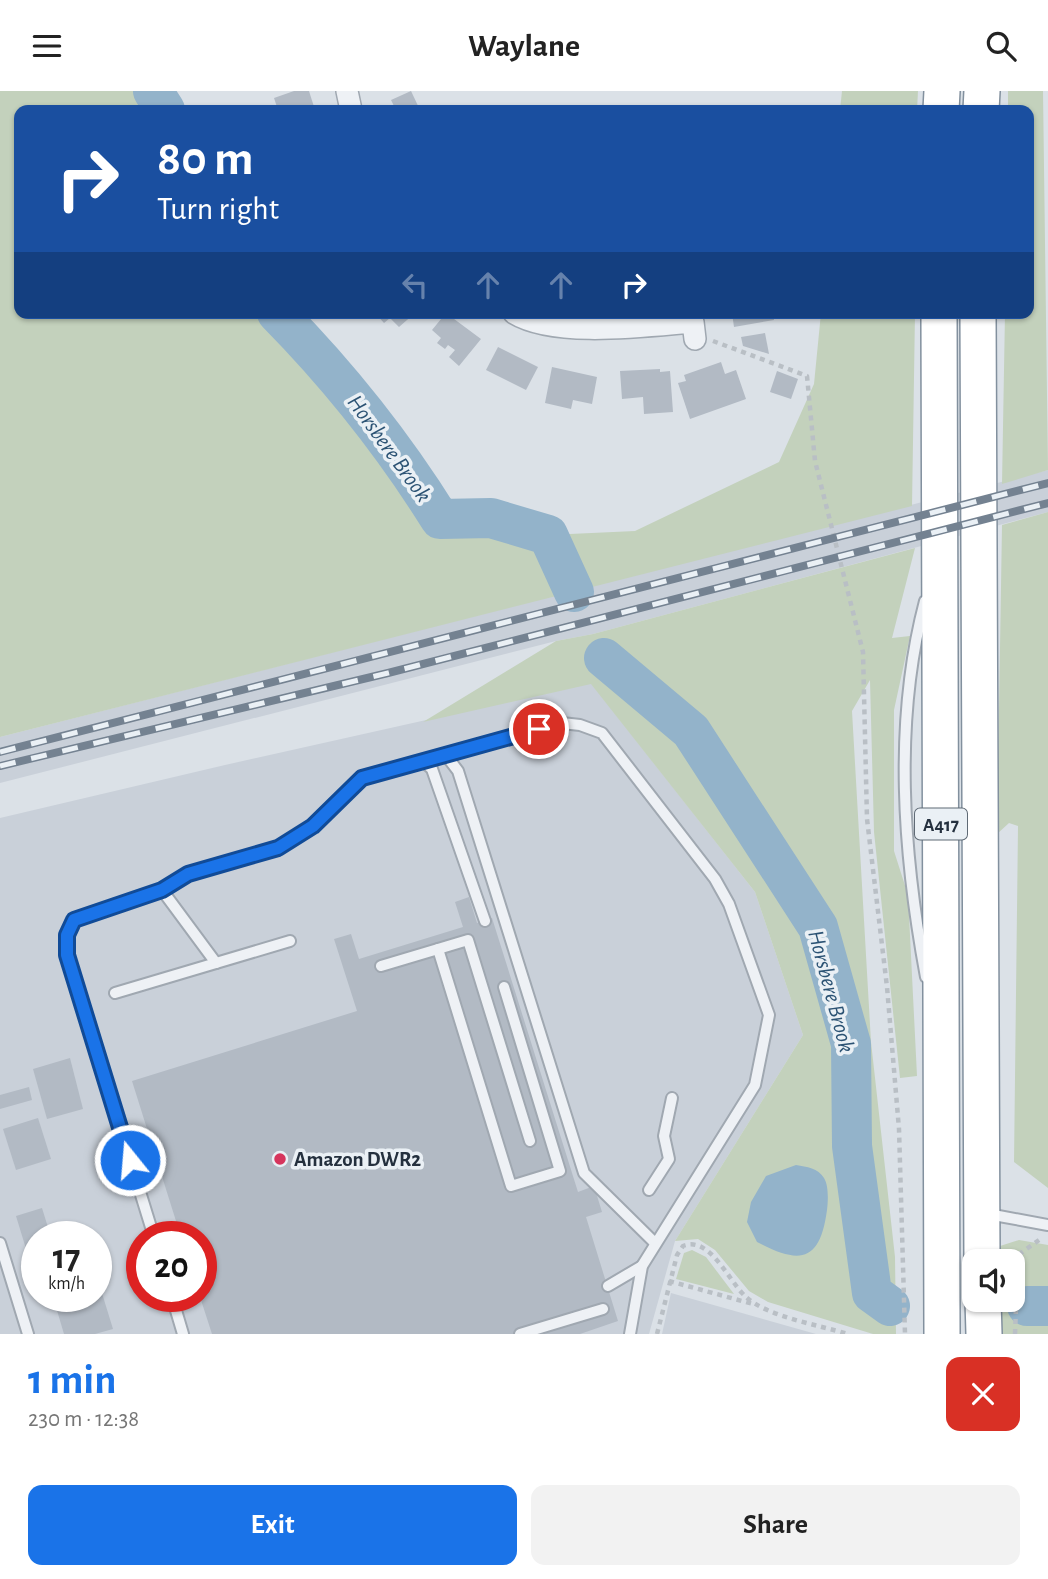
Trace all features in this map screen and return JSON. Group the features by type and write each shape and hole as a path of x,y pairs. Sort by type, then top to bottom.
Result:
{"highway":[{"name":"A417","path":"939,319 942,1334"},
{"name":"A417","path":"978,319 982,1249"},
{"path":"983,1312 984,1334"}],"street":[{"path":"524,319 599,329 693,325"}],"lane":[{"path":"149,1221 67,955 67,935 74,920 162,890 188,874 278,848 313,826 362,778 562,723 580,725 602,733 715,879 729,904 769,1015 755,1085 642,1266 630,1334"},
{"path":"445,754 458,771 584,1173 655,1243"},
{"path":"422,760 432,769 485,921"},
{"path":"162,890 216,963"},
{"path":"381,966 468,940 530,1141"},
{"path":"115,993 290,941"},
{"path":"438,949 511,1186 560,1171 504,987"},
{"path":"649,1190 669,1159 664,1136 672,1098"},
{"path":"982,1213 1048,1225"},
{"path":"0,1243 28,1334"},
{"path":"608,1286 642,1266"},
{"path":"520,1334 603,1309"},
{"path":"176,1312 183,1334"}],"path":[{"path":"693,325 721,342 807,376 815,461 863,652 867,819 880,915 899,1129 905,1334"},
{"path":"1015,1334 1018,1255 1048,1233"},
{"path":"657,1334 679,1250 688,1244 699,1245 740,1291 757,1305"},
{"path":"669,1281 848,1334"}],"shaded area":[{"path":"1048,470 1048,512 593,634 556,641 0,783 0,737"},
{"path":"591,683 755,892 803,1035 675,1241 649,1334 0,1334 0,818"},
{"path":"671,1293 816,1334 662,1334"}],"green space":[{"path":"0,91 153,91 162,105 14,105 14,319 283,319 334,372 405,463 440,519 491,518 548,535 635,531 779,462 814,384 820,319 915,319 912,506 0,737"},
{"path":"842,91 918,91 917,105 841,105"},
{"path":"1008,91 1043,91 1048,470 1002,484 1005,319 1034,319 1034,105 1008,105"},
{"path":"1048,512 1048,1188 1014,1162 1018,826 1009,823 997,834 1002,525"},
{"path":"915,548 892,638 910,636 894,710 894,851 908,895 917,1076 900,1078 874,832 870,680 852,711 871,1042 895,1257 896,1334 873,1334 768,1302 749,1291 715,1250 698,1239 675,1241 803,1035 755,892 591,684 423,722 556,641 593,634"},
{"path":"1019,1240 1048,1245 1048,1290 1025,1289 1025,1249 1000,1249 1000,1246"},
{"path":"692,1250 706,1257 734,1294 676,1279 684,1253"},
{"path":"998,1312 1048,1313 1048,1334 998,1334"}],"water":[{"path":"796,1165 822,1175 827,1185 828,1198 824,1227 819,1240 806,1254 796,1256 757,1242 747,1222 751,1202 766,1176"}],"building":[{"path":"294,91 309,91 313,105 276,105 274,98"},
{"path":"411,91 418,105 394,105 391,100"},
{"path":"391,319 408,319 399,327"},
{"path":"441,319 454,319 481,339 459,366 449,357 455,350 448,345 445,349 437,343 441,338 432,330"},
{"path":"733,319 774,319 774,320 734,327"},
{"path":"765,333 769,354 743,346 741,337"},
{"path":"498,347 538,367 526,390 486,370"},
{"path":"721,362 725,374 736,370 746,399 690,419 678,383 686,381 684,375"},
{"path":"552,367 597,377 592,404 573,400 571,409 545,403"},
{"path":"660,369 660,372 670,371 673,412 644,414 643,397 622,399 620,371"},
{"path":"777,371 798,379 791,399 770,392"},
{"path":"469,897 477,923 492,918 578,1192 594,1186 602,1212 586,1217 618,1321 580,1334 212,1334 205,1312 217,1312 217,1221 176,1221 132,1081 357,1011 334,939 351,934 359,959 463,927 455,902"},
{"path":"70,1058 83,1109 47,1119 33,1069"},
{"path":"29,1087 32,1100 0,1109 0,1095"},
{"path":"38,1118 51,1159 16,1170 3,1129"},
{"path":"42,1208 46,1221 21,1221 21,1232 16,1216"},
{"path":"57,1312 108,1312 113,1329 95,1334 64,1334"}],"waterway":[{"name":"Horsbere Brook","path":"153,91 162,105"},
{"name":"Horsbere Brook","path":"283,319 364,411 440,519 491,518 548,535 574,592"},
{"name":"Horsbere Brook","path":"604,658 691,731 818,927 851,1044 852,1146 872,1293 890,1306"},
{"name":"Horsbere Brook","path":"1027,1306 1048,1306"}],"railway":[{"path":"0,752 1048,483"},
{"path":"0,766 388,673 1048,503"}],"place":[{"name":"Amazon DWR2","path":"280,1159"}],"route":[{"path":"130,1160 67,955 67,935 74,920 162,890 188,874 278,848 313,826 362,778 539,729"}]}
